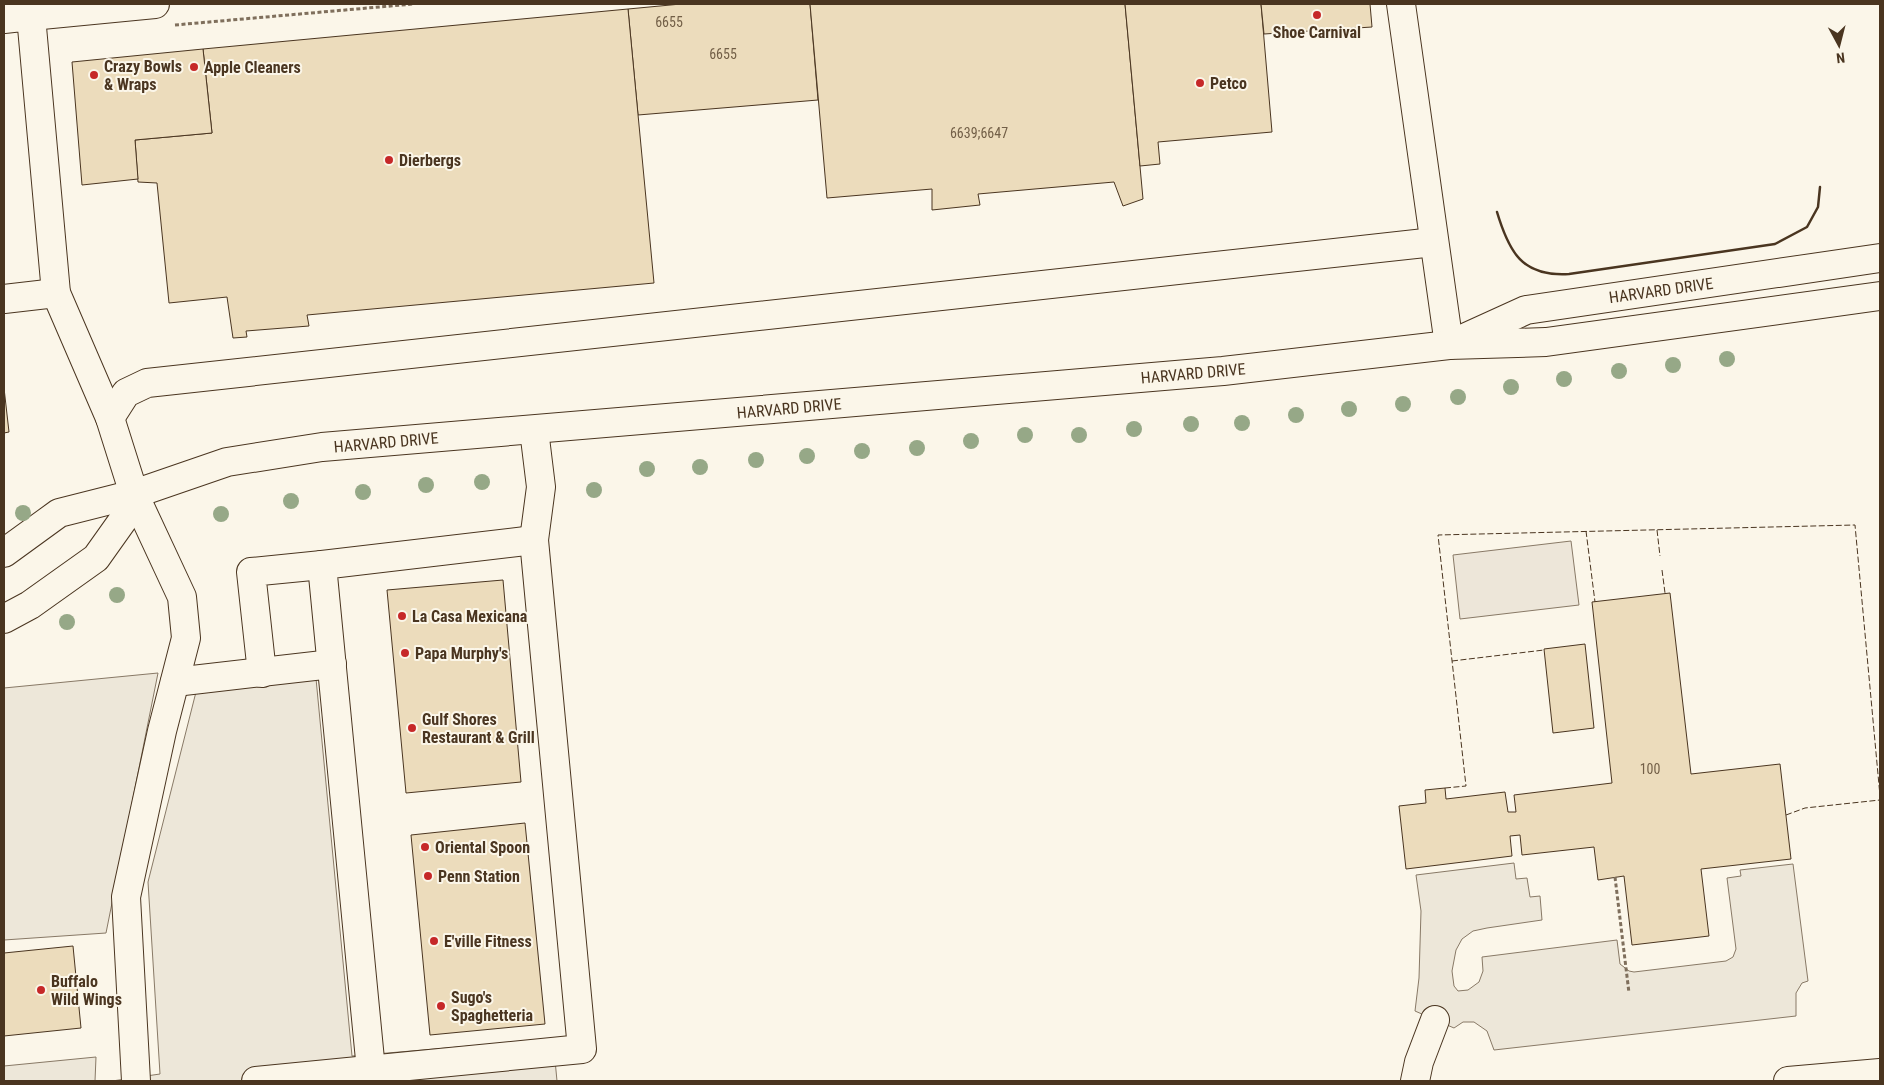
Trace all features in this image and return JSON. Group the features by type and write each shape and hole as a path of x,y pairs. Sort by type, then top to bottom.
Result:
{"street":[{"path":"1401,4 1449,345"},
{"path":"4,19 31,10 161,15"},
{"path":"31,10 56,293 110,418 134,494 182,597 186,638 162,731 126,897 136,1081"},
{"path":"110,418 126,393 147,383 1434,242"},
{"name":"HARVARD DRIVE","path":"1449,345 1526,310 1880,258"},
{"path":"4,298 56,293"},
{"name":"HARVARD DRIVE","path":"4,553 59,513 134,494 227,462 322,448 1223,371 1449,345 1546,342 1880,296"},
{"path":"256,1081 582,1049 534,540 541,487 534,430"},
{"path":"4,619 30,605 96,558 123,520 134,494"},
{"path":"262,673 251,572 322,566 534,540"},
{"path":"322,566 370,1070"},
{"path":"176,682 332,664"},
{"path":"1415,1081 1419,1062 1435,1020"},
{"path":"1788,1081 1880,1073"}],"path":[{"path":"161,15 413,4"},
{"path":"1615,877 1629,993"}],"shaded area":[{"path":"1571,541 1579,605 1460,619 1453,555"},
{"path":"315,668 352,1056 553,1039 557,1081 112,1081 160,1074 148,882 198,684"},
{"path":"158,673 106,933 4,940 4,688"},
{"path":"1514,863 1516,879 1527,878 1530,897 1540,896 1542,920 1473,931 1462,939 1456,950 1452,971 1454,986 1458,991 1468,990 1479,982 1483,971 1482,957 1617,940 1620,964 1629,971 1634,972 1726,961 1733,957 1736,949 1727,878 1741,876 1740,870 1793,864 1808,981 1802,983 1796,993 1796,1016 1494,1050 1487,1031 1474,1022 1463,1022 1454,1028 1415,1011 1419,978 1421,911 1416,875"},
{"path":"96,1057 95,1081 4,1081 4,1066"}],"building":[{"path":"681,4 810,4 818,100 638,115 628,9"},
{"path":"810,4 1125,4 1143,199 1123,206 1114,182 978,194 980,205 932,210 932,189 827,198"},
{"name":"Petco","path":"1125,4 1261,4 1272,132 1158,142 1160,164 1140,166"},
{"name":"Shoe Carnival","path":"1261,4 1370,4 1372,27 1264,34"},
{"name":"Dierbergs","path":"628,9 654,283 307,315 309,326 246,331 247,337 233,338 227,297 169,303 157,183 138,182 135,140 212,133 203,49"},
{"path":"203,49 212,133 135,140 138,179 82,185 72,62"},
{"path":"4,388 9,432 4,433"},
{"path":"503,580 521,782 406,793 387,590"},
{"path":"1670,593 1691,774 1780,764 1791,859 1701,869 1709,936 1632,945 1624,876 1598,880 1594,847 1522,855 1520,835 1510,836 1512,856 1406,869 1399,806 1426,803 1425,790 1445,788 1446,799 1505,792 1508,812 1516,812 1514,795 1612,783 1592,602"},
{"path":"1585,644 1594,728 1553,733 1544,649"},
{"path":"525,823 545,1024 430,1035 411,835"},
{"name":"Buffalo Wild Wings","path":"73,946 81,1028 4,1036 4,953"}],"fence":[{"path":"1445,788 1466,786 1438,535 1855,525 1880,796"},
{"path":"1657,530 1660,556"},
{"path":"1586,531 1595,602"},
{"path":"1662,570 1665,593"},
{"path":"1452,661 1544,650"},
{"path":"1786,815 1805,808 1880,800"}],"wall":[{"path":"1497,212 1507,239 1520,259 1540,271 1553,274 1569,274 1775,244 1807,227 1818,207 1820,187"}],"place":[{"name":"Shoe Carnival","path":"1317,15"},
{"name":"Apple Cleaners","path":"194,67"},
{"name":"Crazy Bowls & Wraps","path":"94,75"},
{"name":"Petco","path":"1200,83"},
{"name":"Dierbergs","path":"389,160"},
{"name":"La Casa Mexicana","path":"402,616"},
{"name":"Papa Murphy's","path":"405,653"},
{"name":"Gulf Shores Restaurant & Grill","path":"412,728"},
{"name":"Oriental Spoon","path":"425,847"},
{"name":"Penn Station","path":"428,876"},
{"name":"E'ville Fitness","path":"434,941"},
{"name":"Buffalo Wild Wings","path":"41,990"},
{"name":"Sugo's Spaghetteria","path":"441,1006"}]}
